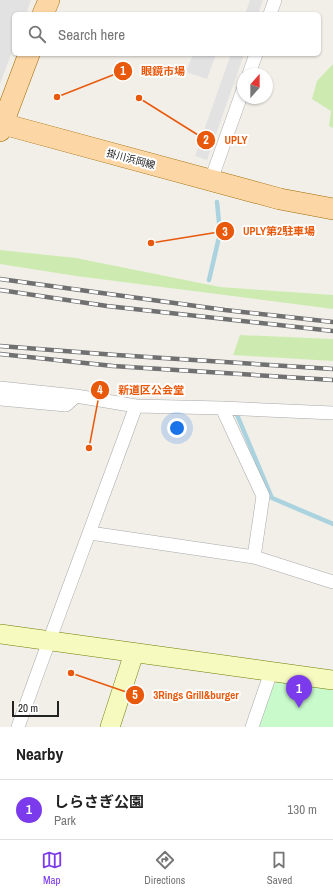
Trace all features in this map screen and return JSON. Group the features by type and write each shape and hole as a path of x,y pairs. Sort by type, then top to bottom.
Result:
{"main road":[{"path":"44,12 49,0"},
{"name":"掛川浜岡線","path":"28,56 1,126 280,199 333,209"}],"street":[{"path":"271,12 275,0"},
{"path":"251,68 255,56"},
{"path":"211,180 238,104"},
{"path":"0,388 76,396 136,406 333,413"},
{"path":"0,399 66,405 76,396"},
{"path":"18,727 136,406"},
{"path":"222,408 263,496 254,557"},
{"path":"90,533 254,557 333,582"},
{"path":"0,634 333,680"},
{"path":"110,727 134,653"},
{"path":"252,727 271,672"}],"green space":[{"path":"333,64 333,128 329,126 331,111 312,99 317,81"},
{"path":"0,250 76,258 220,287 333,295 333,309 76,276 0,264"},
{"path":"240,335 333,339 333,361 233,355"},
{"path":"278,682 333,690 333,727 258,727 272,686"}],"shaded area":[{"path":"0,0 31,0 27,12 12,12 12,51 0,84"},
{"path":"250,0 263,0 259,12 246,12"},
{"path":"192,56 215,56 207,79 186,72"},
{"path":"230,56 243,56 239,68 237,68 237,74 207,160 195,156"}],"waterway":[{"path":"209,280 220,233 217,202"},
{"path":"235,410 272,498 333,524"}],"railway":[{"path":"0,279 225,310 333,322"},
{"path":"0,290 107,306 333,331"},
{"path":"0,346 333,369"},
{"path":"0,354 113,366 333,380"}],"place":[{"name":"眼鏡市場","path":"57,97"},
{"name":"UPLY","path":"139,98"},
{"name":"UPLY第2駐車場","path":"151,243"},
{"name":"新道区公会堂","path":"89,448"},
{"name":"3Rings Grill&burger","path":"71,673"},
{"name":"しらさぎ公園","path":"299,708"}]}
